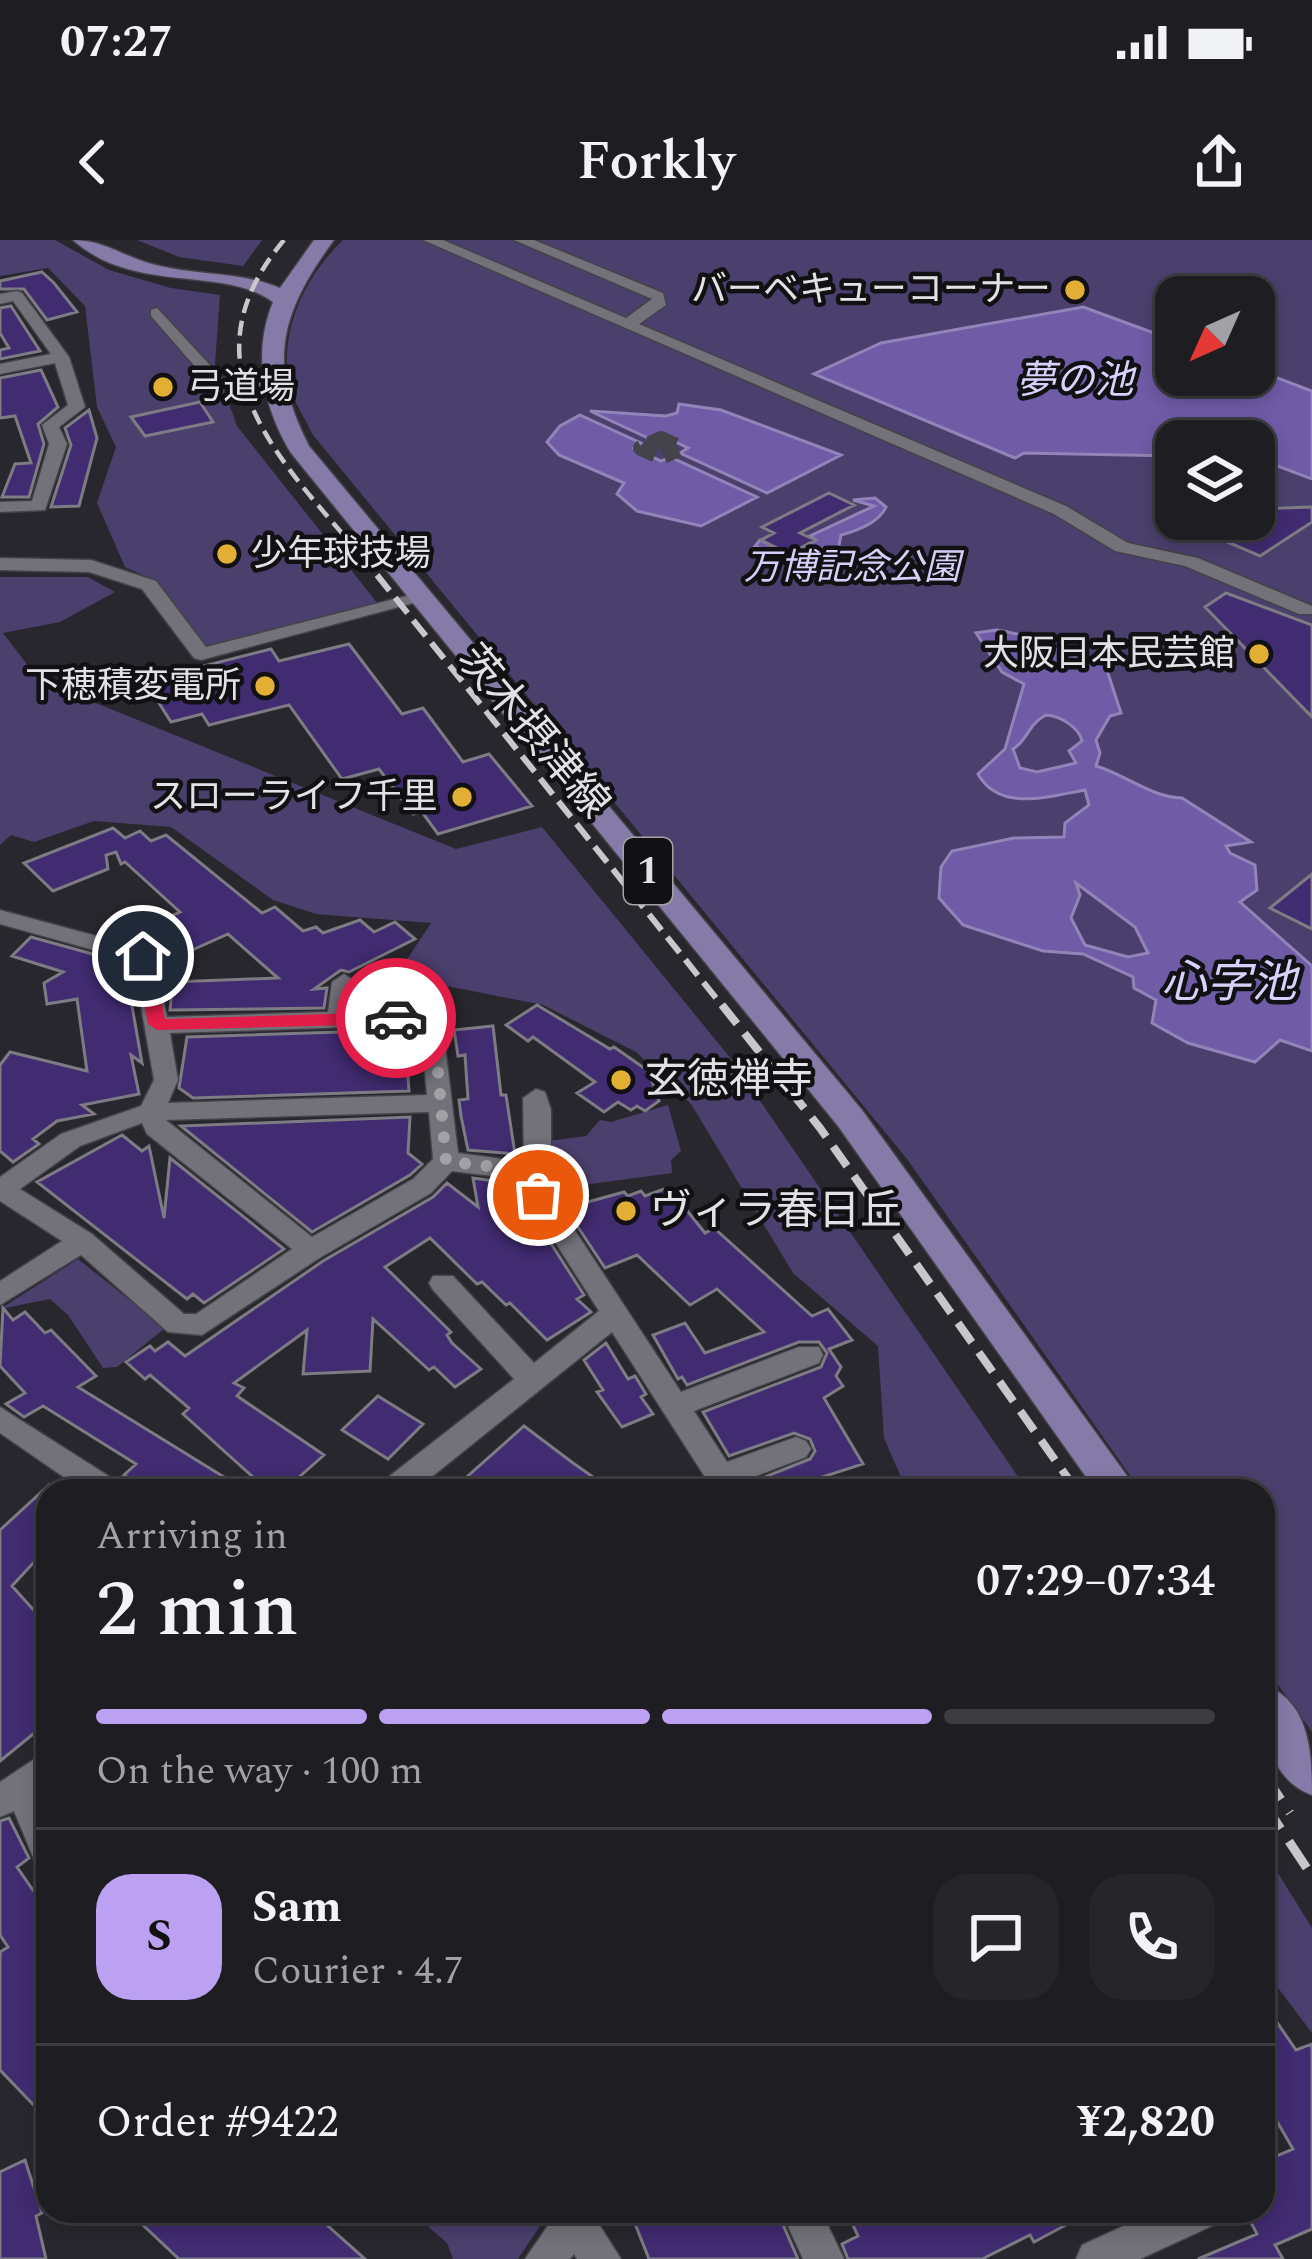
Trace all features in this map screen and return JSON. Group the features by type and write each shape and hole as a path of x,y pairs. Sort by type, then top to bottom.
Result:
{"main road":[{"path":"83,240 136,266 269,287 282,299"},
{"path":"112,240 152,259 208,271 261,275 314,251"},
{"name":"茨木摂津線","path":"314,251 282,299 270,342 271,381 280,414 299,448 850,1118 1109,1479"},
{"path":"1275,1721 1312,1775"}],"street":[{"path":"430,240 1060,510 1123,547 1191,562 1306,610"},
{"path":"465,255 508,243 658,296 661,302 626,325"},
{"path":"0,507 38,506 58,444 50,425 77,407 62,357 8,293"},
{"path":"157,313 219,383 271,381"},
{"path":"0,369 62,357"},
{"path":"0,564 91,566 149,585 201,654 422,598"},
{"path":"0,917 143,956 166,1080 151,1112 156,1128 311,1250"},
{"path":"339,1019 344,982"},
{"path":"157,1024 416,1017 434,1027 446,1161"},
{"path":"536,1098 541,1122 534,1172 538,1195 722,1479"},
{"path":"438,1103 151,1112 115,1120 70,1140 2,1190 82,1241 178,1325 202,1324 311,1250 422,1186 446,1161"},
{"path":"446,1161 534,1172"},
{"path":"0,1295 82,1241"},
{"path":"442,1282 531,1379"},
{"path":"408,1479 616,1312"},
{"path":"675,1406 809,1354"},
{"path":"0,1418 89,1479"},
{"path":"735,1479 796,1449"},
{"path":"36,1774 10,1794 36,1834"},
{"path":"545,2259 571,2223"},
{"path":"579,2223 601,2259"},
{"path":"806,2223 824,2259"},
{"path":"1096,2259 1174,2223"}],"green space":[{"path":"0,240 55,240 109,270 171,288 220,295 215,364 237,426 378,604 205,646 158,582 125,567 97,503 116,447 97,407 85,306 48,268 0,276"},
{"path":"137,240 262,240 243,266 179,257"},
{"name":"万博記念公園","path":"343,240 1312,240 1312,1732 1275,1681 1275,1479 1133,1479 907,1159 313,435 289,384 287,364 292,325 307,287"},
{"path":"0,577 88,577 115,592 60,622 3,633 39,680 456,849 542,827 732,1060 1020,1479 902,1479 884,1438 878,1346 793,1273 691,1104 636,1052 543,1005 396,976 431,923 316,914 273,900 171,827 94,821 34,842 11,835 0,845"},
{"path":"668,1105 681,1151 671,1160 672,1173 561,1188 548,1174 549,1141 586,1136 600,1120 611,1122"},
{"path":"78,1259 165,1328 117,1367 103,1368 68,1315 50,1299 0,1309"},
{"path":"1275,1871 1312,1928 1312,2033 1275,1984"},
{"path":"424,2223 542,2223 518,2259 453,2259 447,2243"}],"water":[{"name":"夢の池","path":"1083,307 1155,333 1155,396 1275,396 1275,377 1312,391 1312,479 1275,465 1275,420 1155,420 1155,456 1024,453 1015,458 814,374 881,343"},
{"path":"679,404 721,410 841,455 767,493 680,453 688,448 661,435 650,439 590,411 666,416 677,413"},
{"path":"580,415 641,443 634,448 661,461 670,457 757,497 701,526 637,511 617,494 624,483 559,455 547,442 560,426"},
{"path":"875,498 886,507 883,512 868,525 841,535 838,550 826,547 800,560 778,561 773,553 755,546 760,540 789,554 816,540 810,536 874,506 853,500"},
{"name":"心字池","path":"976,633 1012,633 1105,664 1121,713 1110,716 1096,740 1100,753 1096,766 1160,794 1182,798 1251,842 1226,846 1230,853 1255,865 1257,890 1240,902 1312,966 1312,1051 1280,1040 1255,1062 1188,1043 1152,1023 1156,1000 1134,988 1133,977 1083,954 1043,951 963,925 939,898 941,867 952,851 1014,838 1064,837 1065,823 1089,805 1085,790 1012,798 987,786 978,774 1005,749 1024,684 1002,672","holes":["1046,715 1077,731 1082,741 1069,751 1076,763 1037,772 1020,768 1013,749","1076,883 1135,927 1148,953 1128,957 1085,945 1071,918 1080,895"]}],"building":[{"path":"42,272 77,312 47,320 24,289 0,289 0,281"},
{"path":"11,306 40,351 0,359 0,350 9,348 0,333 0,308"},
{"path":"41,370 58,407 38,424 44,444 29,497 2,497 15,464 31,463 15,416 0,418 0,378"},
{"path":"200,402 213,422 145,436 131,417"},
{"path":"89,410 97,438 79,506 51,507 71,445 65,428"},
{"path":"829,493 854,505 800,533 815,540 789,554 761,540 774,533 762,527"},
{"path":"1312,507 1312,522 1260,556 1223,540 1275,540 1275,508"},
{"name":"大阪日本民芸館","path":"1226,593 1312,625 1312,717 1205,607"},
{"path":"349,644 402,714 423,708 463,762 489,754 532,806 438,834 422,812 413,814 379,769 342,779 289,705 209,725 202,714 171,722 145,681 271,649 279,661"},
{"path":"113,828 125,838 140,831 151,841 166,835 262,913 275,907 303,931 316,927 323,933 360,920 374,932 395,922 415,939 349,972 341,970 314,989 327,988 324,1008 170,1010 173,982 278,978 228,934 161,964 146,927 180,912 125,862 121,864 116,852 106,855 108,869 53,891 24,863"},
{"path":"1312,874 1312,929 1270,908"},
{"path":"31,937 125,963 127,979 118,984 128,983 142,1063 131,1055 139,1094 82,1105 94,1114 57,1121 33,1139 39,1144 13,1162 0,1151 0,1065 10,1052 87,1071 77,999 47,1004 44,983 63,972 12,956"},
{"path":"360,987 405,987 404,1005 357,1006"},
{"path":"537,1005 610,1049 614,1047 657,1077 652,1081 659,1101 645,1111 618,1102 604,1112 577,1093 595,1082 533,1037 528,1041 506,1025"},
{"path":"493,1026 501,1095 506,1095 515,1154 468,1150 461,1116 459,1100 468,1099 465,1055 458,1056 454,1030"},
{"path":"402,1030 400,1064 407,1063 409,1091 193,1098 179,1088 187,1037"},
{"path":"410,1117 408,1153 422,1164 312,1232 181,1126"},
{"path":"122,1135 142,1151 149,1146 164,1218 170,1158 284,1249 204,1303 193,1294 187,1299 37,1182"},
{"path":"473,1178 501,1182 523,1200 584,1295 577,1299 591,1312 547,1340 510,1303 506,1305 482,1282 477,1284 430,1238 385,1267 481,1369 455,1387 373,1319 370,1371 303,1374 307,1330 234,1383 244,1388 237,1396 324,1455 297,1479 253,1479 183,1414 189,1408 150,1375 145,1379 126,1362 150,1346 155,1351 168,1342 185,1356 323,1261 433,1197 447,1183 478,1207"},
{"path":"664,1189 673,1193 705,1233 714,1228 812,1316 828,1309 852,1340 829,1349 841,1367 836,1376 843,1386 824,1398 863,1464 816,1479 760,1479 810,1459 815,1451 810,1439 794,1433 729,1456 703,1412 821,1367 827,1353 819,1342 799,1342 687,1385 682,1377 678,1379 653,1335 685,1323 705,1353 764,1332 717,1289 690,1305 637,1255 605,1268 564,1206 624,1192 628,1196 641,1191 645,1196"},
{"path":"3,1308 13,1320 25,1312 45,1333 51,1330 96,1376 78,1387 227,1479 130,1479 124,1475 136,1464 43,1406 24,1417 6,1404 25,1393 0,1366"},
{"path":"606,1343 628,1379 635,1376 653,1414 622,1427 597,1392 603,1390 584,1360"},
{"path":"378,1396 423,1424 388,1459 342,1430"},
{"path":"524,1426 596,1479 464,1479"},
{"path":"36,1497 36,1560 12,1586 36,1613 36,1732 0,1761 0,1530"},
{"path":"9,1818 29,1858 17,1867 36,1895 36,2108 0,2070 0,1952 8,1947 0,1935 0,1821"},
{"path":"1275,2019 1296,2050 1312,2044 1312,2229 1275,2245 1283,2259 1198,2259 1257,2234 1251,2223 1275,2223 1275,2157 1293,2149 1275,2118"},
{"path":"25,2160 36,2194 36,2223 46,2259 0,2259 0,2172"},
{"path":"141,2223 324,2223 365,2259 179,2259"},
{"path":"635,2223 782,2223 798,2259 649,2259"},
{"path":"852,2223 1070,2223 1034,2242 1030,2235 982,2259 848,2259 842,2244 858,2236"}],"tunnel":[{"path":"661,439 681,448 661,457 641,448 661,439"}],"railway":[{"path":"284,240 252,289 240,335 243,378 258,420 283,460 380,578"},
{"path":"377,575 724,1008"},
{"path":"722,1005 820,1128 1069,1479"},
{"path":"1275,1791 1290,1813"},
{"path":"1275,1820 1312,1876"}],"way so far":[{"path":"396,1018 416,1017 434,1027 446,1161 534,1172 538,1195"}],"place":[{"name":"バーベキューコーナー","path":"1075,290"},
{"name":"弓道場","path":"163,387"},
{"name":"少年球技場","path":"227,554"},
{"name":"大阪日本民芸館","path":"1259,654"},
{"name":"下穂積変電所","path":"265,686"},
{"name":"スローライフ千里","path":"462,797"},
{"name":"玄徳禅寺","path":"621,1080"},
{"name":"ヴィラ春日丘","path":"626,1211"}],"route":[{"path":"143,956 157,1024 396,1018"}]}
